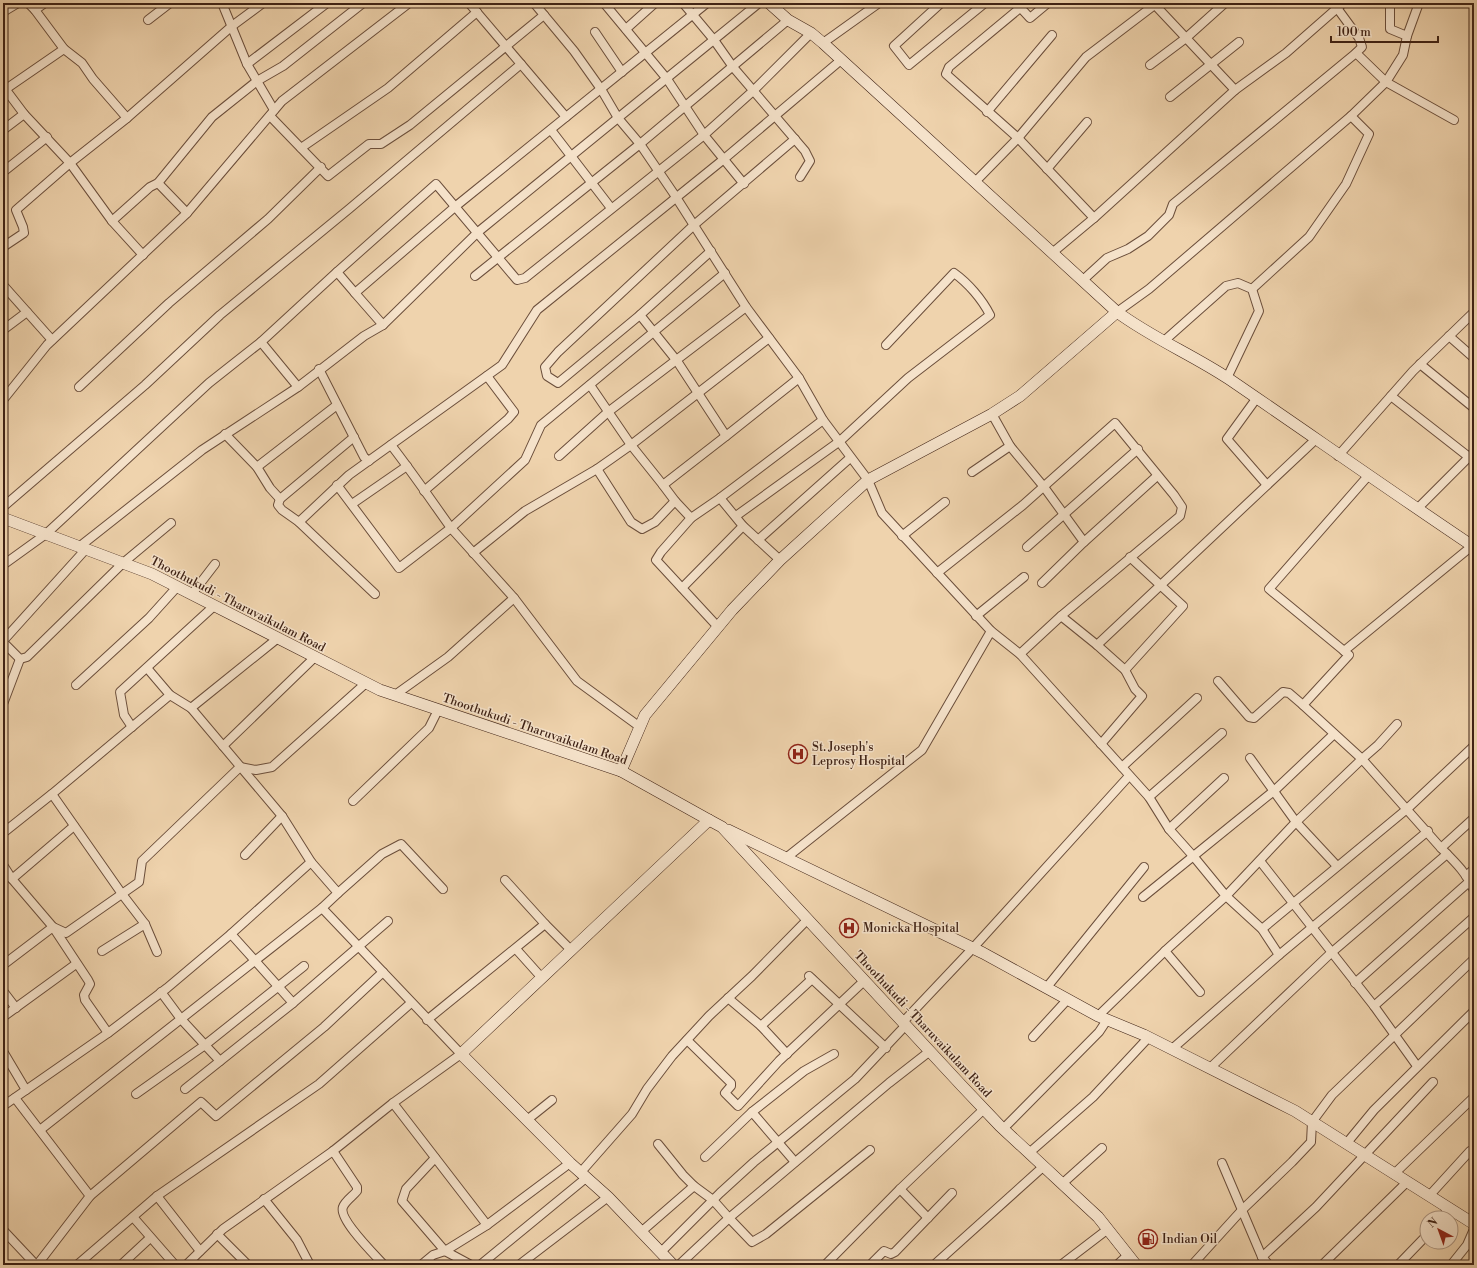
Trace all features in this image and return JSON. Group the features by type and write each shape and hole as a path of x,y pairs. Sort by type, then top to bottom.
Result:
{"main road":[{"path":"776,5 788,20 811,33 842,60 1117,312 1141,329 1227,378 1338,456 1473,546"},
{"path":"621,771 645,715 718,627 780,560 868,480 992,414 1020,396 1117,312"},
{"name":"Thoothukudi - Tharuvaikulam Road","path":"3,518 152,574 366,683 395,695 621,771 722,827 984,1109 1098,1217 1136,1265"},
{"path":"673,1265 608,1197 570,1163 461,1054 709,820"},
{"path":"722,827 973,948 1047,987 1067,1000 1103,1018 1149,1037 1295,1111 1474,1224"}],"street":[{"path":"3,12 18,3"},
{"path":"28,3 64,49 82,63 93,79 127,118"},
{"path":"35,10 44,3"},
{"path":"148,20 170,3"},
{"path":"222,3 247,64 272,113 301,148 321,167 328,176 369,144 381,144 388,141 410,125 544,15"},
{"path":"3,247 24,233 23,226 16,210 70,163 127,118 232,26 263,3"},
{"path":"247,64 327,3"},
{"path":"112,221 150,187 158,183 212,117 257,81 283,66 363,3"},
{"path":"3,400 52,340 187,213 282,101 409,3"},
{"path":"469,3 566,117"},
{"path":"534,3 574,51 601,89 618,118 640,144 658,170 746,307 799,378 823,420 868,480 882,513 976,616 991,631 1020,654 1149,797 1169,828 1226,896 1262,929 1279,955"},
{"path":"605,3 666,78 704,135 744,184"},
{"path":"626,29 655,3"},
{"path":"683,3 714,40 733,67 805,151 810,161 800,177"},
{"path":"355,293 456,206 707,3"},
{"path":"20,659 3,641 82,548 196,454 298,387 319,369 383,325 478,232 759,3"},
{"path":"823,44 879,3"},
{"path":"941,3 894,46 909,65 985,3"},
{"path":"1048,3 1030,18 1018,5 949,68 946,74 1018,138 1094,218"},
{"path":"1150,65 1186,38 1225,3"},
{"path":"1390,3 1390,29 1407,36"},
{"path":"1117,312 1149,289 1351,116 1386,82 1403,55 1407,36 1419,3"},
{"path":"975,182 1018,138 1086,57 1156,4 1235,90"},
{"path":"1052,253 1094,218 1235,90 1286,53 1340,6 1359,38 1362,47 1173,204 1169,215 1148,236 1128,250 1107,258 1083,280"},
{"path":"301,148 388,88 477,12"},
{"path":"475,276 640,144 788,20"},
{"path":"595,32 622,72"},
{"path":"3,565 46,534 209,383 260,342 436,184 517,280 525,278 658,170 704,135 753,91 811,33"},
{"path":"987,112 1052,35"},
{"path":"1170,97 1239,42"},
{"path":"64,49 4,89 24,114 70,163 112,221 143,255"},
{"path":"1356,53 1386,82 1454,120"},
{"path":"299,522 337,485 502,365 537,310 724,160 842,60"},
{"path":"3,507 145,385 220,315 349,209 521,64"},
{"path":"3,130 24,114"},
{"path":"1252,289 1309,237 1346,184 1369,134 1351,116"},
{"path":"1047,169 1087,122"},
{"path":"551,130 611,208"},
{"path":"3,172 47,137"},
{"path":"711,251 640,315 558,383 547,376 545,367 558,352 694,225 796,140"},
{"path":"79,387 170,303 268,219 321,167"},
{"path":"158,183 187,213"},
{"path":"337,272 383,325"},
{"path":"337,485 399,568 451,528 525,460 541,425 725,273"},
{"path":"736,516 840,441 908,378 990,315 986,307 962,279 954,273 886,345"},
{"path":"1164,341 1226,286 1238,283 1252,289 1259,311 1227,378"},
{"path":"4,287 52,340"},
{"path":"558,456 608,412 746,307"},
{"path":"3,330 27,312"},
{"path":"1338,456 1420,364 1474,312"},
{"path":"640,315 677,361 726,436"},
{"path":"1448,336 1474,358"},
{"path":"473,553 525,511 597,469 631,445 769,338"},
{"path":"260,342 298,387"},
{"path":"1420,364 1474,408"},
{"path":"319,369 364,457 369,461"},
{"path":"424,491 508,419 514,412 487,376"},
{"path":"663,485 799,378"},
{"path":"590,385 631,445 690,518"},
{"path":"1391,396 1472,457 1417,509"},
{"path":"1256,398 1227,439 1267,485"},
{"path":"257,467 338,405"},
{"path":"992,414 1010,446 1044,487 1084,542"},
{"path":"718,627 656,560 690,518 720,498 823,420"},
{"path":"937,573 1023,505 1115,422 1182,506 1180,516 1061,616 1020,654"},
{"path":"225,434 257,467 270,488 280,499"},
{"path":"354,437 280,499 278,505 282,510 299,522 375,594"},
{"path":"1097,645 1160,584 1315,440"},
{"path":"391,445 419,480 424,491 451,528 514,598 577,682 640,727"},
{"path":"972,472 1010,446"},
{"path":"1027,547 1138,449"},
{"path":"758,540 850,458"},
{"path":"352,504 407,466"},
{"path":"597,469 631,522 642,529 655,522 675,501"},
{"path":"1042,583 1084,542 1157,476"},
{"path":"1303,705 1349,655 1269,589 1368,476"},
{"path":"720,498 743,526 780,560"},
{"path":"902,536 945,502"},
{"path":"3,704 20,659 32,653 123,563 171,523"},
{"path":"682,588 743,526"},
{"path":"1344,651 1473,546"},
{"path":"1125,670 1183,606 1130,557"},
{"path":"192,594 215,564"},
{"path":"976,616 1024,577"},
{"path":"76,685 149,618 177,587"},
{"path":"395,695 448,658 514,598"},
{"path":"132,727 124,715 120,692 214,606"},
{"path":"1061,616 1125,670 1135,689 1142,696 1101,744"},
{"path":"786,858 922,750 991,631"},
{"path":"190,708 278,638"},
{"path":"223,746 315,657"},
{"path":"147,668 170,694 190,708 223,746 282,816 311,862 338,893"},
{"path":"1218,681 1249,717 1254,718 1283,692 1289,693 1362,759 1428,831 1468,879 1474,892"},
{"path":"240,767 256,770 272,767 366,683"},
{"path":"3,833 52,794 170,694"},
{"path":"1122,767 1197,698"},
{"path":"353,801 429,728 438,710"},
{"path":"1004,1129 1091,1041 1103,1018 1165,951 1226,896 1296,822 1378,745 1397,724"},
{"path":"1149,797 1222,733"},
{"path":"1143,897 1275,790 1334,734"},
{"path":"1262,929 1407,809 1474,746"},
{"path":"1250,758 1275,790 1296,822 1337,866"},
{"path":"53,927 66,933 139,882 142,861 240,767"},
{"path":"662,1252 713,1200 778,1142 855,1079 886,1048 904,1023 1129,776"},
{"path":"1169,828 1224,778"},
{"path":"52,794 122,894 145,924 157,952"},
{"path":"245,855 282,816"},
{"path":"1210,1068 1331,953 1444,851 1474,818"},
{"path":"12,879 74,826"},
{"path":"1172,1049 1279,955 1428,831"},
{"path":"40,1130 322,908 382,854 400,844 443,889"},
{"path":"1260,861 1374,1006 1418,1066"},
{"path":"3,1106 108,1033 160,992 232,934 311,862"},
{"path":"3,865 12,879 53,927 90,984 84,995 85,1000 108,1033"},
{"path":"1047,987 1144,867"},
{"path":"1355,983 1468,879 1474,869"},
{"path":"505,880 571,950"},
{"path":"186,1265 217,1234 333,1151 393,1103 461,1054 322,908"},
{"path":"1374,1006 1474,917"},
{"path":"480,1265 584,1175 632,1114 647,1089 687,1040 807,920"},
{"path":"185,1089 293,1003 388,921"},
{"path":"102,951 145,924"},
{"path":"427,1020 545,924"},
{"path":"3,965 53,927"},
{"path":"232,934 255,962 293,1003"},
{"path":"516,949 542,978"},
{"path":"1165,951 1200,992"},
{"path":"1192,1265 1242,1210 1292,1162 1310,1142 1312,1122 1332,1096 1394,1034 1474,959"},
{"path":"3,1017 76,964"},
{"path":"136,1094 205,1045 304,966"},
{"path":"3,1230 37,1265 90,1196 201,1102 216,1116 324,1027 382,972"},
{"path":"761,1026 810,978 886,1048"},
{"path":"687,1040 731,1083 731,1086 725,1093 738,1106 764,1076 840,1006 864,981"},
{"path":"3,991 16,1008"},
{"path":"160,992 181,1019 220,1061"},
{"path":"728,998 761,1026 787,1054"},
{"path":"1033,1037 1067,1000"},
{"path":"77,1265 157,1196 319,1084 411,1003"},
{"path":"1346,1144 1374,1110 1474,1011"},
{"path":"1029,1152 1093,1097 1149,1037"},
{"path":"680,1265 729,1218 930,1051"},
{"path":"3,1053 26,1090"},
{"path":"705,1158 752,1112 804,1071 834,1054"},
{"path":"1262,1257 1316,1207 1433,1082"},
{"path":"1394,1174 1474,1096"},
{"path":"15,1098 90,1196"},
{"path":"527,1120 552,1100"},
{"path":"393,1103 486,1225"},
{"path":"825,1265 900,1189 984,1109"},
{"path":"752,1112 795,1162"},
{"path":"658,1144 694,1186 713,1200 752,1242 766,1234 870,1150"},
{"path":"1063,1183 1102,1148"},
{"path":"333,1151 357,1187 357,1191 342,1207 342,1213 347,1222 384,1265"},
{"path":"1428,1196 1470,1151"},
{"path":"435,1158 406,1189 402,1200 445,1250 471,1265"},
{"path":"421,1265 433,1255 445,1250 486,1225 570,1163"},
{"path":"1222,1163 1262,1257 1269,1265"},
{"path":"934,1265 1044,1166"},
{"path":"1322,1265 1407,1182"},
{"path":"641,1232 694,1186"},
{"path":"900,1189 928,1218"},
{"path":"870,1265 884,1251 891,1254 895,1252 952,1193"},
{"path":"157,1196 200,1251"},
{"path":"519,1265 608,1197"},
{"path":"264,1199 297,1240 310,1265"},
{"path":"133,1217 175,1265"},
{"path":"1060,1265 1108,1229"},
{"path":"1451,1265 1467,1245 1474,1229"},
{"path":"217,1234 248,1265"},
{"path":"122,1265 150,1238"},
{"path":"1398,1265 1419,1243"},
{"path":"1117,1265 1128,1255"}],"place":[{"name":"St. Joseph's Leprosy Hospital","path":"798,754"},
{"name":"Monicka Hospital","path":"849,928"},
{"name":"Indian Oil","path":"1148,1239"}]}
